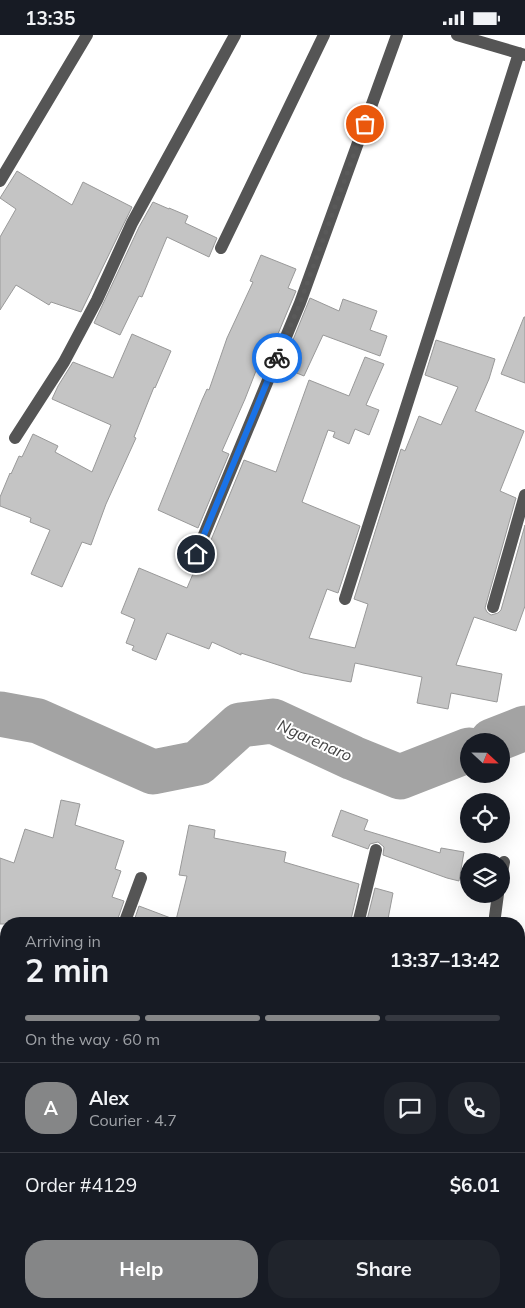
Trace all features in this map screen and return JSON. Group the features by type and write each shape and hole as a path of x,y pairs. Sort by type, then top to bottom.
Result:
{"street":[{"path":"0,181 87,35"},
{"path":"16,438 68,354 98,300 132,223 235,35"},
{"path":"221,248 324,35"},
{"path":"196,554 300,303 397,35"},
{"path":"345,599 522,54 457,35"},
{"path":"493,607 525,495"},
{"path":"360,917 376,850"},
{"path":"127,917 141,878"},
{"path":"495,917 497,903"}],"building":[{"path":"17,171 72,205 83,182 132,207 81,312 51,302 49,305 16,285 0,310 0,237 16,209 0,198"},
{"path":"153,202 188,216 185,223 217,238 209,257 167,237 142,297 139,296 120,335 94,323 139,227"},
{"path":"261,255 296,269 288,288 296,291 267,360 261,358 222,451 229,454 198,528 158,510 202,400 207,389 209,390 227,338 253,282 250,281"},
{"path":"310,298 339,311 343,299 377,311 370,330 387,336 380,356 323,335 304,376 282,367"},
{"path":"525,317 525,383 501,374"},
{"path":"132,334 171,351 154,387 134,437 136,438 106,504 91,545 82,542 62,587 31,574 50,530 30,522 31,518 0,506 0,497 10,473 19,456 22,457 33,434 58,446 55,452 92,472 111,425 52,399 73,362 113,378"},
{"path":"436,340 495,359 489,379 475,411 524,431 500,491 516,498 485,608 491,615 501,610 525,525 525,606 516,631 474,617 456,665 502,674 497,702 451,693 448,709 417,703 422,677 355,663 351,682 303,673 241,653 241,655 212,642 209,649 167,633 156,660 132,650 134,646 126,643 135,619 121,613 139,568 187,588 198,562 204,557 244,460 276,472 309,380 349,396 365,357 384,364 366,405 379,410 369,435 355,429 349,444 333,437 335,432 328,430 302,502 360,526 338,593 327,589 309,638 355,648 368,604 354,599 401,449 405,451 419,416 441,425 458,387 425,375"},
{"path":"61,800 80,804 75,825 124,841 115,869 121,871 112,897 124,901 118,917 0,917 0,858 14,863 25,829 53,838"},
{"path":"341,810 368,820 364,830 440,853 441,848 464,852 460,853 459,881 383,855 384,847 378,842 370,844 368,849 332,836"},
{"path":"189,825 215,830 214,838 286,852 284,862 359,884 352,917 177,917 187,876 179,875"},
{"path":"375,888 393,893 388,917 368,917"},
{"path":"139,906 168,917 135,917"}],"waterway":[{"name":"Ngarenaro","path":"0,714 38,721 153,772 198,763 240,725 273,721 353,758 400,777 460,754"},
{"name":"Ngarenaro","path":"510,734 525,728"}],"way so far":[{"path":"277,358 300,303 365,124"}],"route":[{"path":"196,554 277,358"}]}
